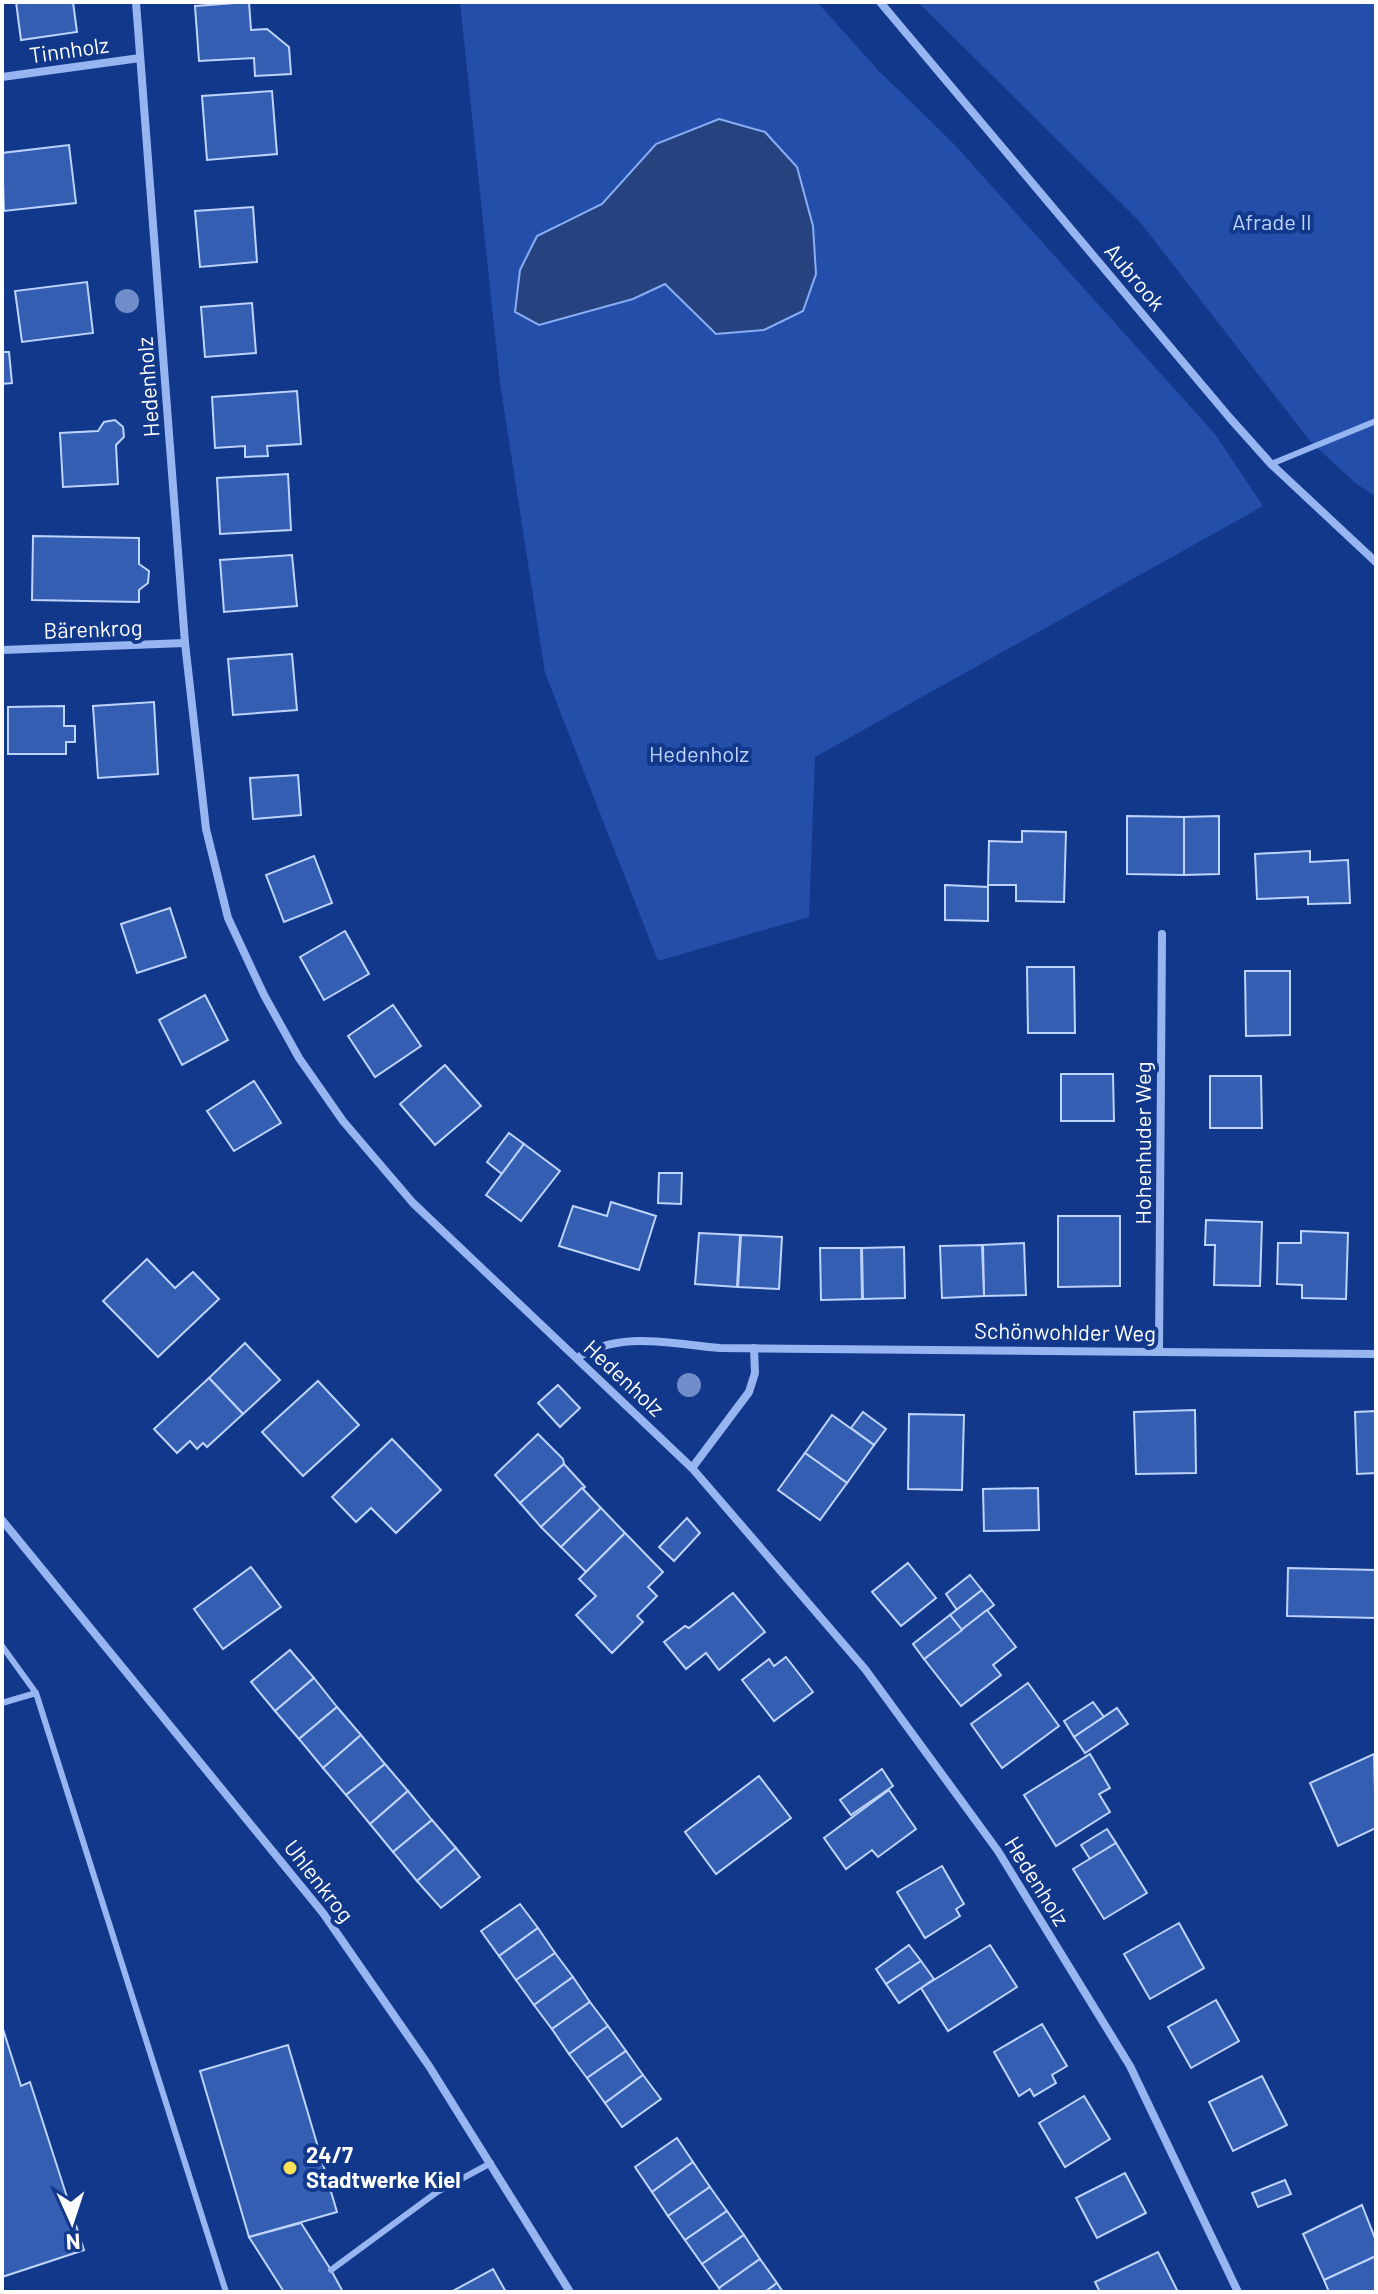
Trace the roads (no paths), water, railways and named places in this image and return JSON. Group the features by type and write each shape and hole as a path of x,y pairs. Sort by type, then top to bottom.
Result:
{"street":[{"name":"Hedenholz","path":"136,2 185,643 206,829 228,918 264,995 299,1058 343,1121 413,1203 692,1468 865,1669 998,1851 1130,2066 1238,2292"},
{"name":"Aubrook","path":"880,2 1271,464 1376,562"},
{"name":"Tinnholz","path":"2,77 140,58"},
{"name":"Bärenkrog","path":"2,650 185,643"},
{"name":"Hohenhuder Weg","path":"1159,1352 1162,934"},
{"name":"Schönwohlder Weg","path":"577,1358 593,1348 616,1341 754,1348 1376,1354"},
{"path":"692,1468 749,1392 755,1373 754,1348"},
{"name":"Uhlenkrog","path":"2,1520 323,1913 491,2163 570,2292"}],"lane":[{"path":"1271,464 1376,421"},
{"path":"2,1646 36,1693 226,2292"},
{"path":"2,1703 36,1693"},
{"path":"331,2270 437,2192 491,2163"}],"place":[{"name":"24/7 Stadtwerke Kiel","path":"290,2168"}],"park label":[{"name":"Afrade II","path":"1272,222"}]}
